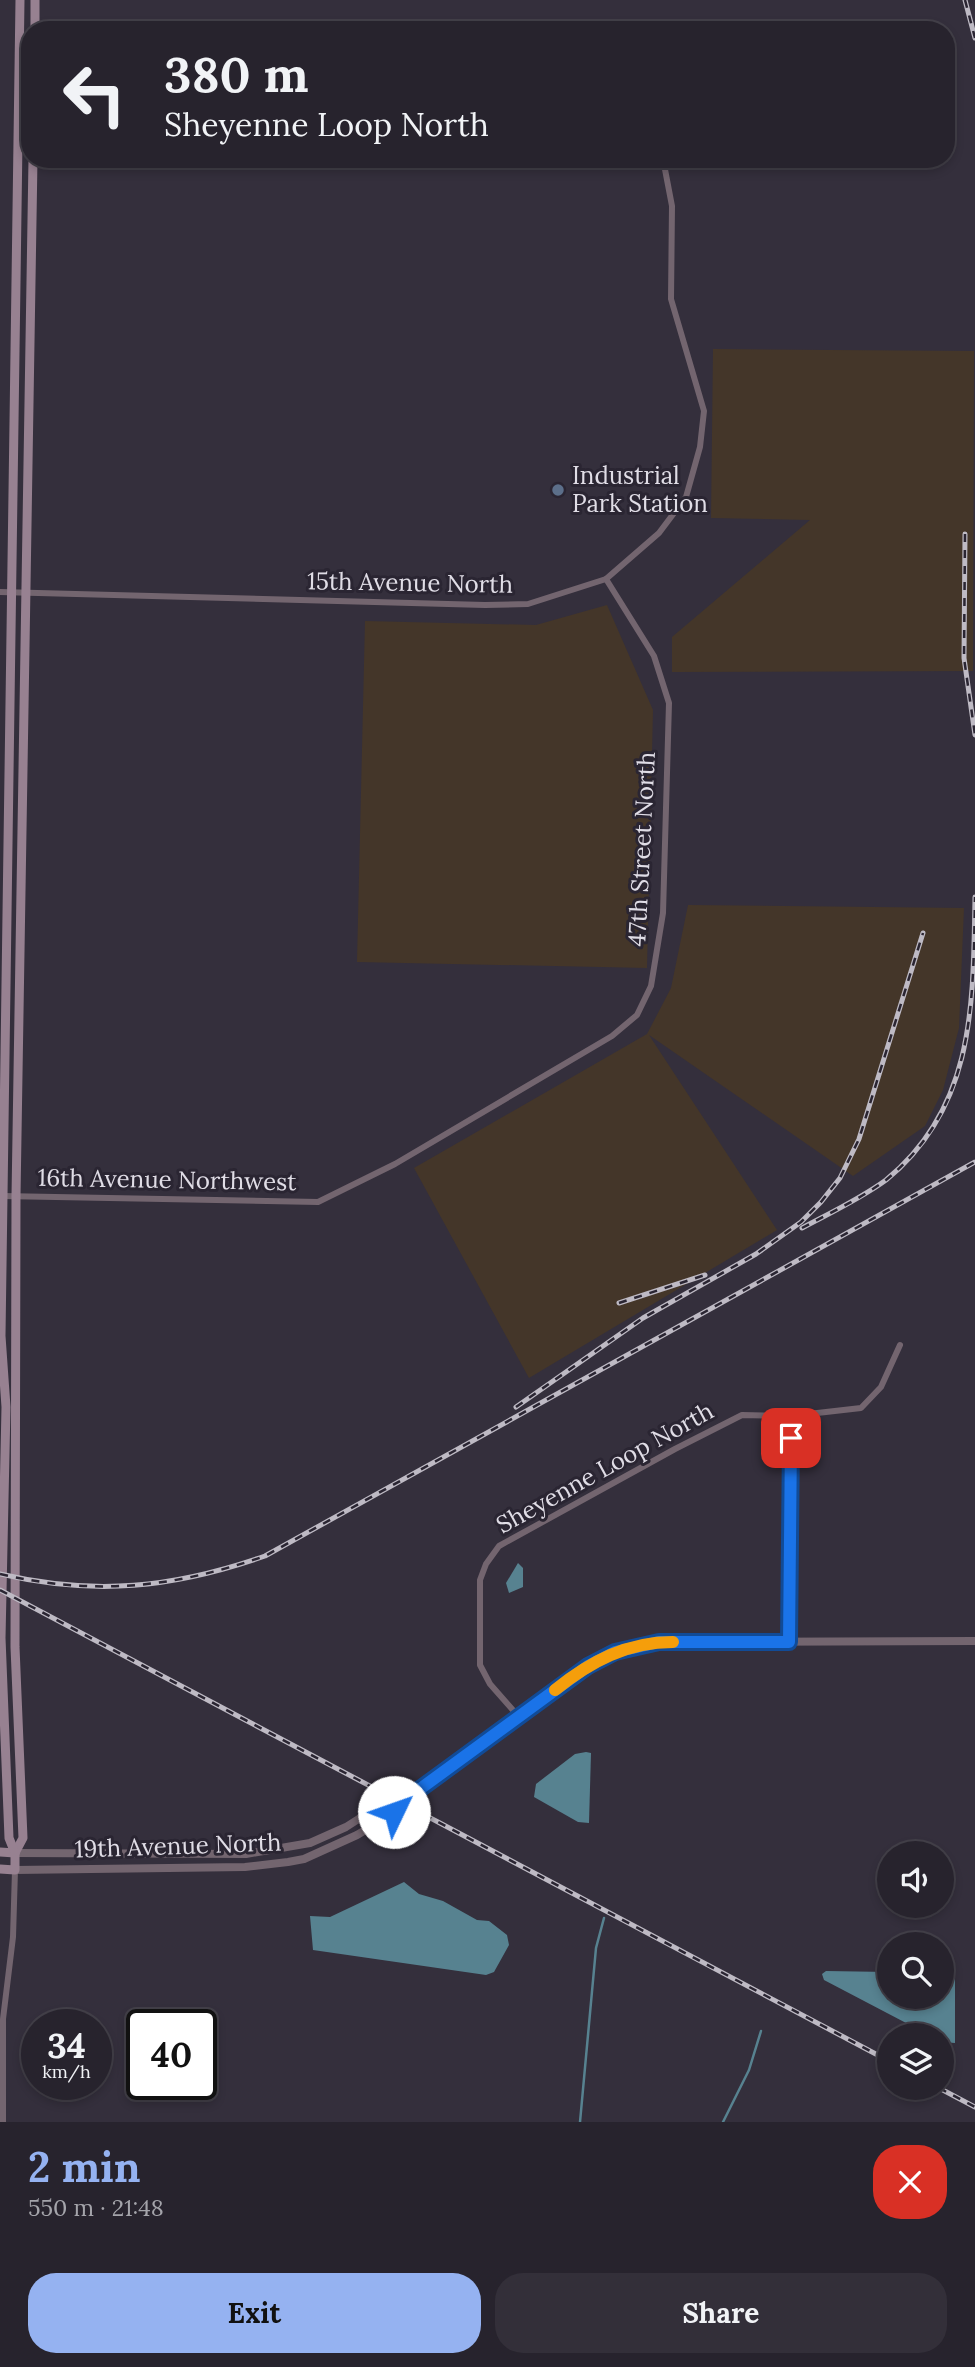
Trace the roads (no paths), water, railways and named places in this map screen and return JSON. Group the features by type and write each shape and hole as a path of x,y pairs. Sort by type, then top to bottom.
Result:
{"main road":[{"path":"15,1870 15,1853 9,1838 1,1637 6,1407 1,1336 1,1196 20,0"},
{"path":"35,0 35,21"},
{"path":"15,1853 23,1838 15,1647 16,1196 28,594 33,168"},
{"name":"19th Avenue North","path":"0,1852 15,1853"},
{"name":"19th Avenue North","path":"0,1869 15,1870"}],"street":[{"name":"15th Avenue North","path":"0,592 528,604 606,579 659,533 686,497 700,447 704,411 671,299 672,206 665,168"},
{"name":"47th Street North","path":"318,1202 396,1164 612,1036 638,1013 651,986 663,913 669,703 654,656 606,579"},
{"name":"16th Avenue Northwest","path":"1,1196 318,1202"},
{"name":"Sheyenne Loop North","path":"519,1717 490,1684 480,1665 480,1580 486,1564 499,1546 742,1415 791,1416 862,1408 881,1387 900,1345"},
{"path":"789,1642 791,1416"},
{"name":"19th Avenue North","path":"15,1870 245,1867 304,1859 357,1835 401,1809 420,1789 588,1666 632,1647 659,1642 975,1641"},
{"name":"19th Avenue North","path":"15,1853 262,1853 293,1848 334,1833 382,1804 420,1789"},
{"path":"3,2122 3,2019 13,1937 15,1870"}],"water":[{"path":"518,1563 523,1568 523,1587 509,1593 506,1583"},
{"path":"591,1753 589,1823 578,1822 534,1797 536,1784 575,1754"},
{"path":"404,1882 419,1894 443,1901 477,1920 489,1921 507,1935 509,1945 494,1972 486,1975 313,1950 310,1916 330,1917"},
{"path":"826,1971 877,1972 877,2008 824,1980 822,1974"},
{"path":"955,1973 955,2043 954,2023 906,2023 879,2009 954,2009"}],"waterway":[{"path":"580,2122 596,1948 604,1918"},
{"path":"723,2122 749,2070 761,2031"}],"railway":[{"path":"965,0 975,38"},
{"path":"965,534 964,658 975,735"},
{"path":"802,1228 886,1180 915,1151 937,1120 953,1087 963,1052 973,977 975,897"},
{"path":"516,1407 643,1318 756,1254 801,1222 821,1202 840,1178 859,1139 923,933"},
{"path":"0,1574 69,1585 134,1585 198,1575 265,1556 975,1162"},
{"path":"619,1303 705,1275"},
{"path":"0,1590 877,2055"},
{"path":"954,2096 975,2107"}],"place":[{"name":"Industrial Park Station","path":"558,490"}]}
